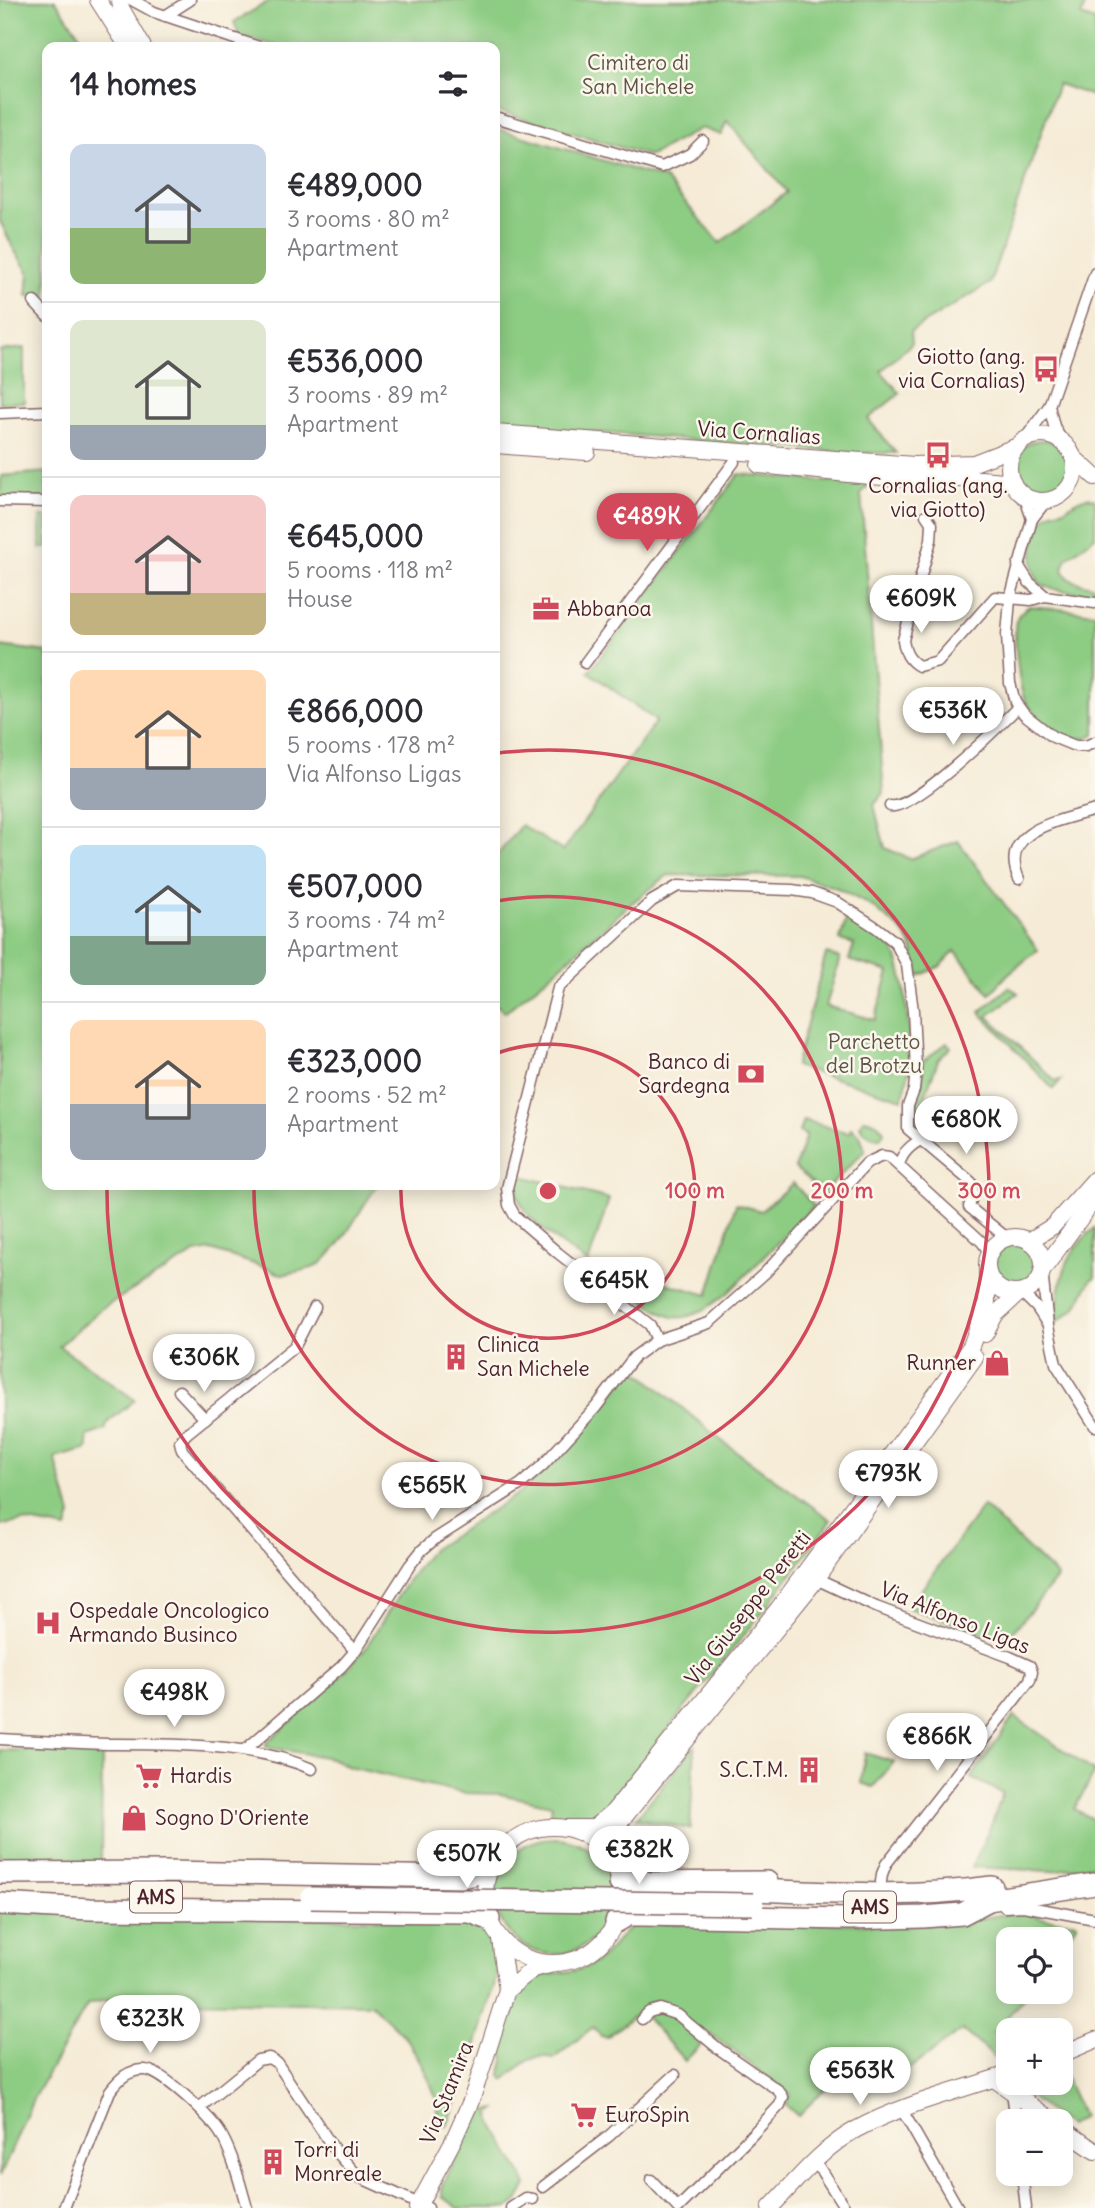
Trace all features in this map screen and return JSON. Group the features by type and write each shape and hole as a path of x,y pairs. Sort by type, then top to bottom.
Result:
{"highway":[{"path":"610,1852 626,1873 650,1883"},
{"path":"0,1873 153,1872 461,1877 472,1875 492,1863"},
{"name":"AMS","path":"0,1881 312,1891 753,1897 953,1892 1095,1873"},
{"path":"412,1910 424,1900 426,1893 424,1886 415,1877"},
{"path":"620,1883 881,1882 937,1885 953,1892"},
{"name":"AMS","path":"753,1897 894,1908 987,1901 1095,1884"},
{"name":"AMS","path":"0,1895 312,1891"},
{"path":"616,1922 628,1915 849,1919 962,1914 987,1901"},
{"path":"0,1904 90,1909 412,1910 470,1912 489,1919"}],"street":[{"path":"98,0 134,42"},
{"path":"120,0 135,42"},
{"path":"132,0 160,14 244,42"},
{"path":"136,42 135,25 144,15 160,14 191,0"},
{"path":"500,118 662,167 690,154 704,141"},
{"path":"1032,519 1010,463 1021,443 1049,406 1095,273"},
{"path":"34,302 42,311"},
{"path":"1049,406 1054,426 1063,443 1073,457 1095,477"},
{"path":"0,413 42,411"},
{"name":"Via Cornalias","path":"500,433 914,465 974,463 1021,443"},
{"path":"1021,443 1042,435 1063,443"},
{"name":"Via Cornalias","path":"500,445 895,478 975,477 1018,489"},
{"path":"1018,489 1035,499 1047,500 1058,496 1067,488 1074,474 1073,457"},
{"path":"585,663 734,463"},
{"path":"1067,488 1095,483"},
{"path":"1047,500 1032,519 1010,599 1007,616 1010,683 1018,707 1038,726 1064,742 1086,746 1095,742"},
{"path":"0,501 42,502"},
{"path":"926,515 932,524 931,540 903,640 911,661 919,666 938,661 995,597 1031,600 1045,596 1095,603"},
{"path":"1018,565 1029,582 1045,596"},
{"path":"890,806 903,805 951,769 988,738 1018,707"},
{"path":"1019,879 1014,867 1014,855 1031,831 1095,810"},
{"path":"657,1340 650,1325 558,1254 515,1216 509,1205 507,1188 558,988 589,962 642,909 672,887 792,890 812,893 837,902 895,942 907,965 914,1011 916,1069 914,1090 908,1106 908,1129 971,1182 973,1193 969,1207 1007,1238"},
{"path":"899,1165 900,1159 913,1144 923,1139"},
{"path":"245,1750 341,1667 355,1651 422,1550 513,1490 542,1466 596,1408 634,1357 657,1340 709,1323 736,1301 804,1233 867,1163 882,1156 889,1157 899,1165 982,1242 990,1253 994,1246 1014,1237 1029,1241 1039,1251 1043,1261 1048,1326 1056,1364 1095,1426"},
{"path":"1029,1241 1053,1226 1095,1179"},
{"name":"Via Giuseppe Peretti","path":"610,1852 613,1831 816,1579 969,1368 995,1315 1020,1292 1033,1287 1095,1198"},
{"name":"Via Giuseppe Peretti","path":"566,1828 593,1828 613,1812 778,1609 971,1346 987,1301 990,1253"},
{"path":"988,1270 999,1288 1008,1292 1020,1292 1037,1308 1048,1326"},
{"path":"315,1307 295,1346 186,1434 180,1442 182,1450 355,1651"},
{"path":"179,1391 205,1419"},
{"name":"Via Alfonso Ligas","path":"816,1579 876,1607 1010,1657 1030,1666 1032,1672 1030,1680 886,1864 881,1874 881,1882"},
{"path":"0,1739 143,1743 245,1750 296,1762 312,1769"},
{"path":"507,1990 533,1969 574,1960 592,1952 606,1939 616,1922 621,1903 620,1883 610,1852 583,1833 566,1828 544,1827 523,1833 506,1846 492,1863 485,1887 485,1904 489,1919 500,1939 516,1953 535,1962 555,1964"},
{"path":"962,1914 1014,1906 1095,1919"},
{"name":"Via Stamira","path":"422,2207 471,2101 507,1990 500,1939"},
{"path":"642,2018 660,2008 678,2014 713,2044 778,2090 783,2097 780,2105 750,2137 678,2208 651,2180"},
{"path":"1073,2049 1095,2040"},
{"path":"200,2108 258,2060 269,2058 277,2063 334,2149 359,2177 422,2207"},
{"path":"64,2208 110,2091 118,2079 131,2072 145,2070 153,2072 200,2108 222,2136 247,2208"},
{"path":"544,2187 609,2136 675,2075"},
{"path":"770,2208 815,2161 856,2129 902,2110 996,2079"},
{"path":"1016,2095 1036,2109"},
{"path":"902,2110 958,2208"},
{"path":"1073,2136 1095,2151"},
{"path":"815,2161 845,2208"},
{"path":"1023,2186 1026,2208"},
{"path":"512,2208 526,2198 533,2199"}],"green space":[{"path":"0,0 55,0 84,42 42,42 42,296 27,296 29,273 0,221"},
{"name":"Cimitero di San Michele","path":"271,0 1087,0 1081,16 1095,21 1095,97 1058,84 990,283 911,331 912,343 881,371 900,393 868,419 896,453 854,453 500,424 500,130 665,179 720,243 787,192 727,121 721,135 701,128 650,156 500,111 500,42 262,42 239,36 234,22"},
{"path":"24,348 24,402 0,403 0,351"},
{"path":"1042,440 1053,442 1062,448 1068,457 1068,479 1062,488 1053,494 1042,496 1031,494 1022,488 1016,479 1014,468 1016,457 1022,448 1031,442"},
{"path":"42,472 42,498 0,498 1,476"},
{"path":"739,474 869,485 861,494 884,793 874,805 885,848 910,859 958,841 1038,950 1008,974 990,994 955,951 941,966 919,976 911,944 902,931 873,907 837,888 800,876 668,875 505,1012 500,1008 500,852 521,825 563,851 656,721 589,672"},
{"path":"1088,497 1095,499 1095,536 1067,558 1063,568 1071,580 1095,587 1095,594 1046,587 1036,578 1034,569 1033,548 1039,527 1043,519 1052,512"},
{"path":"40,517 42,517 42,548"},
{"path":"1030,606 1095,613 1095,734 1080,739 1060,733 1038,717 1027,704 1018,672 1015,627 1018,616"},
{"path":"0,646 42,651 42,1190 374,1190 345,1236 318,1266 282,1274 211,1250 195,1253 101,1309 59,1346 135,1400 108,1422 105,1430 87,1436 88,1449 55,1458 71,1515 67,1529 23,1521 0,1526"},
{"name":"Parchetto del Brotzu","path":"847,916 871,928 887,941 900,969 908,1023 909,1055 902,1099 795,1066 826,954 840,958 826,1006 875,1020 889,972 849,960 854,944 840,940"},
{"path":"1009,987 1018,993 988,1016 1055,1081 1061,1080 1053,1089 980,1012"},
{"path":"947,1043 951,1047 938,1060 914,1126 910,1122 910,1115 922,1081 923,1061"},
{"path":"863,1119 880,1126 884,1132 880,1138 863,1130 860,1125"},
{"path":"803,1120 849,1133 851,1128 860,1135 865,1150 823,1193 795,1168 806,1135 799,1132"},
{"path":"518,1175 609,1199 588,1264 553,1238 521,1205 516,1192 515,1178"},
{"path":"793,1183 814,1206 728,1293 712,1304 687,1317 677,1318 656,1309 629,1288 634,1274 708,1295 736,1204 761,1211"},
{"path":"1095,1228 1095,1277 1075,1309 1054,1324 1068,1260 1083,1238"},
{"path":"1015,1244 1030,1250 1036,1265 1030,1280 1015,1286 1000,1280 994,1265 1000,1250"},
{"path":"634,1368 722,1441 831,1520 766,1608 604,1808 586,1818 550,1818 552,1805 500,1794 463,1793 349,1767 331,1758 266,1747 266,1743 333,1684 365,1649 408,1580 430,1551 519,1493 556,1461"},
{"path":"983,1506 1058,1577 1007,1639 998,1639 908,1608"},
{"path":"1014,1716 1095,1772 1074,1809 1095,1820 1095,1865 1050,1871 972,1867 1003,1793 971,1778"},
{"path":"695,1746 690,1829 636,1818"},
{"path":"0,1750 102,1751 101,1864 0,1866"},
{"path":"865,1753 894,1762 873,1787 861,1783"},
{"path":"554,1838 576,1843 595,1855 607,1874 612,1896 607,1918 595,1937 576,1949 554,1954 532,1949 513,1937 501,1918 496,1896 501,1874 513,1855 532,1843"},
{"path":"0,1911 466,1921 485,1935 493,1948 497,1964 496,1977 447,2126 438,2121 433,2089 415,2053 403,2035 371,2004 106,2000 88,2004 34,2097 0,2177"},
{"path":"1024,1911 1041,1918 1077,1923 1073,1929 1073,1927 996,1927 996,2004 1018,2004 1006,2018 996,2018 996,2030 993,2033 996,2035 996,2058 962,2030 890,2083 862,2051 798,2116 786,2105 790,2094 711,2034 685,2061 640,2011 607,2037 601,2036 593,2027 553,2059 539,2057 521,2066 504,2080 501,2076 504,2060 501,2045 505,2026 517,1996 529,1981 589,1966 637,1923 946,1924"},
{"path":"1027,2095 1073,2095 1083,2117 1073,2123 1073,2109 1046,2109"},
{"path":"496,2109 491,2113 492,2122 527,2185 518,2201 509,2208 458,2208 442,2196 442,2187 478,2112"}],"place":[{"name":"Giotto (ang. via Cornalias)","path":"1046,369"},
{"name":"Cornalias (ang. via Giotto)","path":"938,455"},
{"name":"Abbanoa","path":"546,609"},
{"name":"Banco di Sardegna","path":"751,1074"},
{"name":"Clinica San Michele","path":"456,1357"},
{"name":"Runner","path":"997,1363"},
{"name":"Ospedale Oncologico Armando Businco","path":"48,1623"},
{"name":"S.C.T.M.","path":"809,1770"},
{"name":"Hardis","path":"149,1776"},
{"name":"Sogno D'Oriente","path":"134,1818"},
{"name":"EuroSpin","path":"584,2115"},
{"name":"Torri di Monreale","path":"273,2162"}]}
